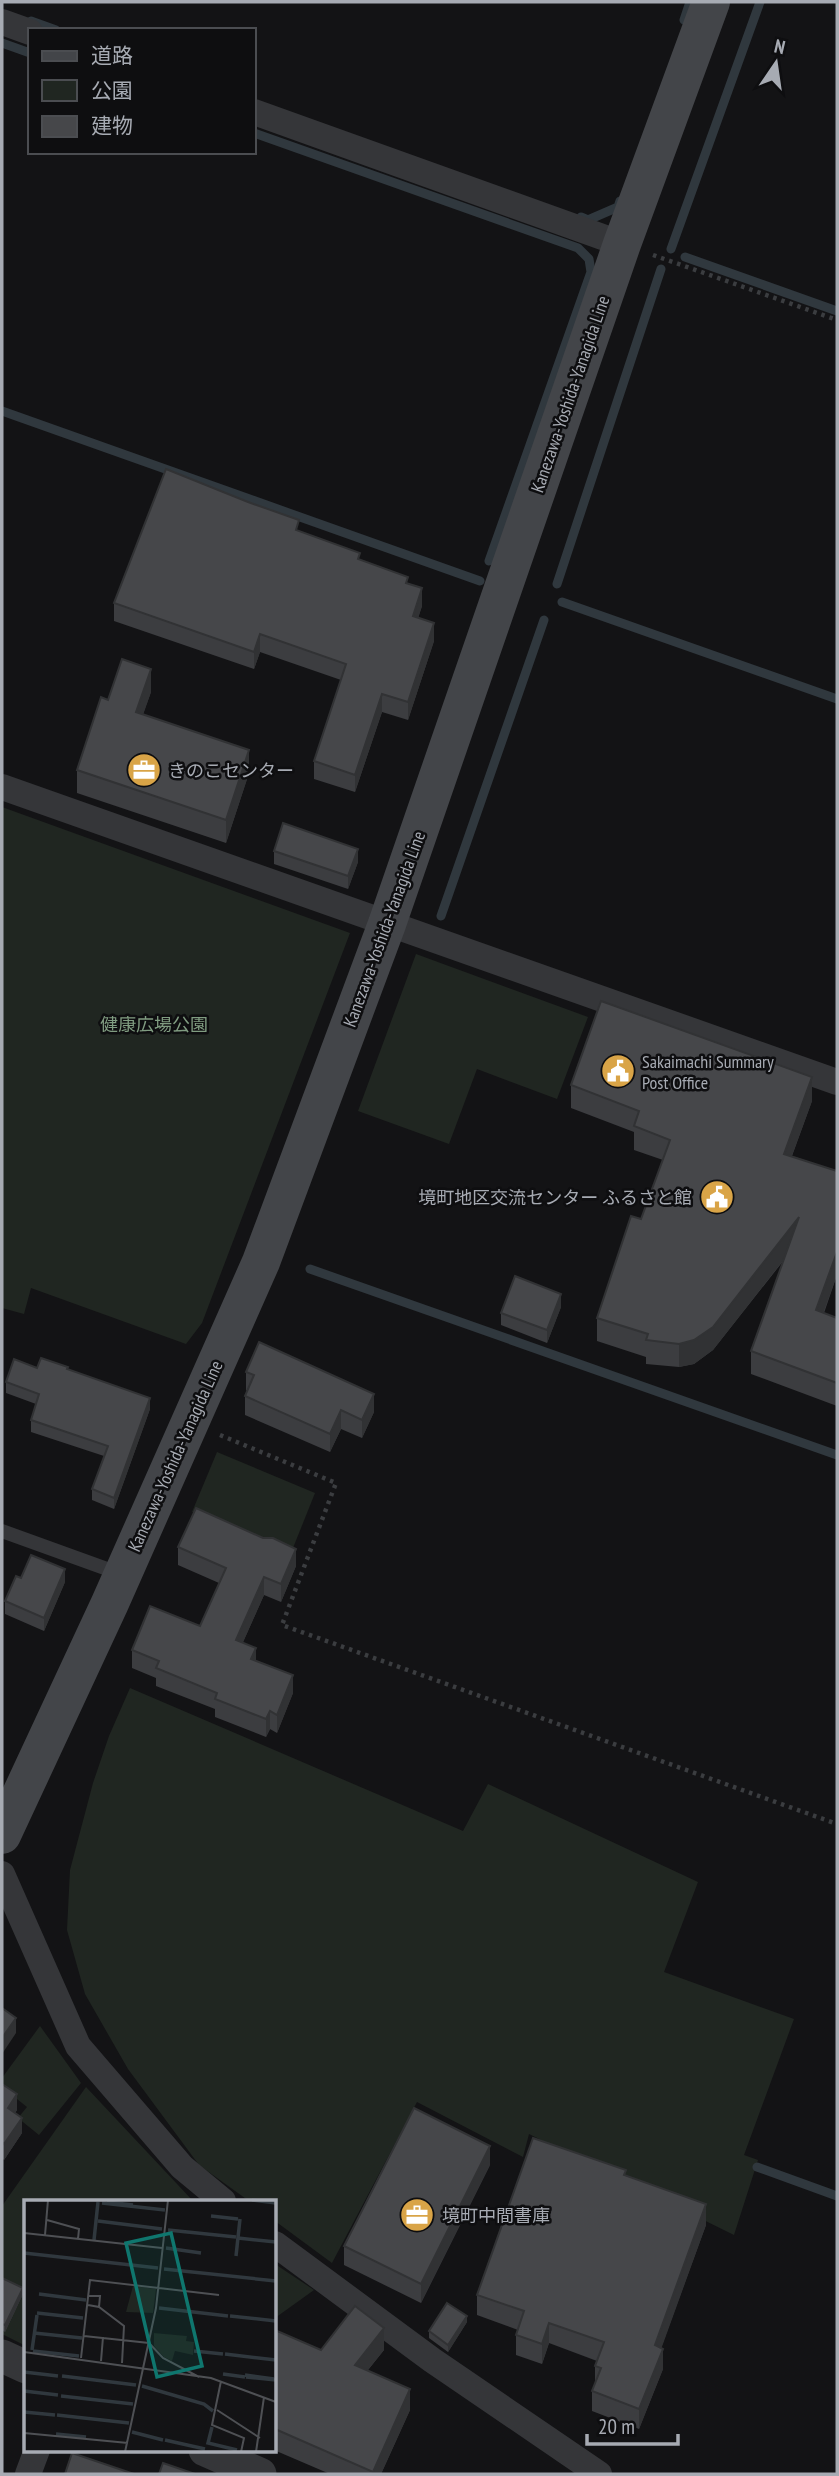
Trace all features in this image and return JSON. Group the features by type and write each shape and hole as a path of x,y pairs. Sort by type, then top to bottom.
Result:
{"main road":[{"name":"Kanezawa-Yoshida-Yanagida Line","path":"2,1835 261,1262 387,924 622,244 711,2"}],"street":[{"path":"2,22 28,31"},
{"path":"256,113 622,244"},
{"path":"2,787 837,1082"},
{"path":"2,1874 78,2046 182,2167 222,2200"},
{"path":"276,2245 432,2361 599,2474"},
{"path":"2,2356 24,2366"},
{"path":"28,2474 36,2452"},
{"path":"210,2452 260,2474"}],"lane":[{"path":"2,1531 122,1574"}],"path":[{"path":"622,244 837,320"},
{"path":"190,1423 336,1483 282,1625 837,1824"}],"green space":[{"name":"健康広場公園","path":"2,807 350,933 202,1323 186,1344 31,1288 24,1314 2,1308"},
{"path":"416,954 588,1017 557,1099 477,1069 449,1144 358,1111"},
{"path":"217,1452 315,1493 291,1553 192,1512"},
{"path":"130,1688 463,1831 488,1784 698,1882 664,1972 794,2019 744,2155 758,2160 734,2235 529,2134 523,2157 417,2102 332,2263 276,2222 276,2200 248,2200 199,2165 128,2069 85,1994 67,1930 70,1870 93,1783 109,1736"},
{"path":"40,2026 81,2083 39,2135 18,2118 27,2107 2,2087 2,2078"},
{"path":"86,2087 192,2200 24,2200 24,2345 2,2334 2,2206"},
{"path":"276,2265 314,2290 276,2317"}],"building":[{"path":"166,469 299,520 296,530 360,553 358,559 408,577 406,583 422,588 413,616 434,623 408,702 382,694 355,775 314,761 346,664 260,634 254,652 114,603"},
{"path":"122,659 151,669 136,712 249,750 226,820 77,770 101,697 108,700"},
{"path":"283,823 358,849 348,876 274,851"},
{"name":"境町地区交流センター ふるさと館","path":"601,1001 812,1077 784,1154 837,1171 837,1252 816,1310 837,1318 837,1383 751,1351 799,1217 713,1327 694,1340 679,1344 646,1340 648,1334 597,1318 631,1216 641,1219 670,1140 634,1126 639,1111 571,1085"},
{"path":"515,1276 561,1294 547,1330 501,1313"},
{"path":"259,1342 374,1394 362,1420 341,1410 330,1434 245,1396 254,1375 246,1372"},
{"path":"41,1358 150,1398 114,1498 92,1489 108,1446 31,1420 39,1394 6,1382 14,1359 37,1368"},
{"path":"196,1508 263,1538 273,1538 296,1549 281,1584 264,1577 236,1640 256,1648 251,1659 293,1675 277,1715 270,1711 266,1719 215,1699 217,1693 156,1668 159,1661 132,1650 150,1606 200,1626 226,1568 178,1547"},
{"path":"31,1555 65,1569 44,1618 5,1601 16,1576 21,1578"},
{"path":"2,2008 16,2018 2,2038"},
{"path":"2,2084 17,2094 8,2108 22,2118 4,2144 2,2142"},
{"name":"境町中間書庫","path":"414,2108 490,2146 421,2284 344,2246"},
{"path":"533,2138 626,2170 624,2175 706,2204 655,2345 663,2349 639,2409 592,2391 601,2368 595,2366 604,2342 549,2323 542,2344 516,2335 524,2311 477,2295"},
{"path":"2,2278 23,2288 5,2325 2,2324"},
{"path":"447,2303 467,2316 448,2345 429,2331"},
{"path":"355,2306 384,2328 355,2365 410,2389 373,2472 276,2429 276,2330 321,2350"},
{"path":"72,2453 134,2474 65,2474"},
{"path":"163,2463 195,2474 159,2474"}],"waterway":[{"path":"684,20 690,2"},
{"path":"671,249 760,2"},
{"path":"31,21 50,28"},
{"path":"2,43 28,52"},
{"path":"256,134 578,248 589,259 591,272 489,561"},
{"path":"581,217 588,220 618,207 620,201"},
{"path":"685,257 837,311"},
{"path":"557,584 661,269"},
{"path":"2,411 480,581"},
{"path":"562,602 837,699"},
{"path":"441,916 544,620"},
{"path":"310,1269 837,1455"},
{"path":"757,2167 837,2196"}],"place":[{"name":"きのこセンター","path":"144,770"},
{"name":"Sakaimachi Summary Post Office","path":"618,1071"},
{"name":"境町地区交流センター ふるさと館","path":"717,1197"},
{"name":"境町中間書庫","path":"417,2215"}]}
